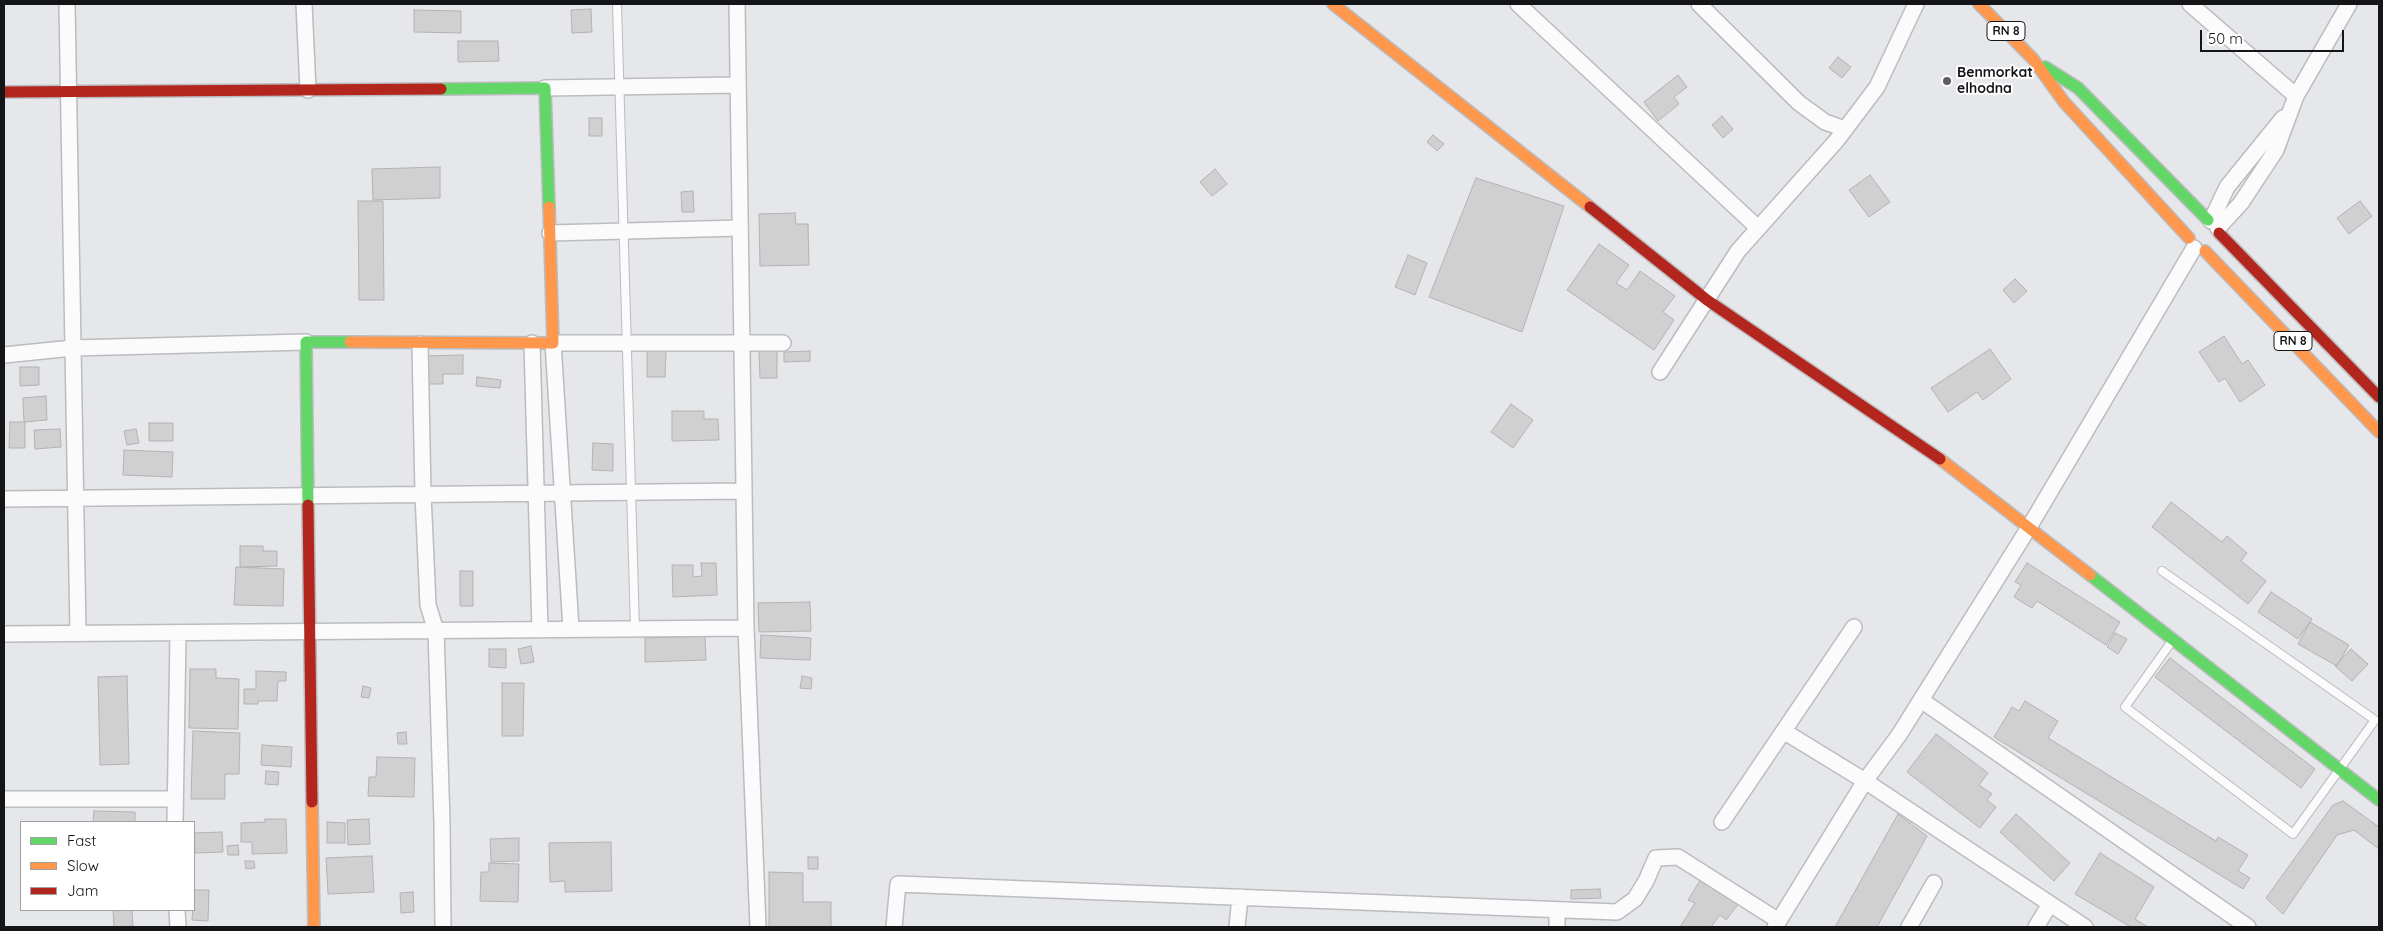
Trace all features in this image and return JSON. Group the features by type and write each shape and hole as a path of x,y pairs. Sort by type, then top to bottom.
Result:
{"street":[{"path":"67,4 78,633"},
{"path":"304,4 308,90"},
{"path":"737,4 746,628 758,927"},
{"path":"1333,4 1707,300 1921,444 2340,772 2379,800"},
{"path":"1518,4 1758,228"},
{"path":"1699,4 1799,103 1825,122 1845,129"},
{"path":"1660,372 1738,251 1845,129 1877,87 1916,4"},
{"name":"RN 8","path":"1981,4 2033,59 2064,102 2196,245 2379,432"},
{"path":"2214,226 2241,203 2276,150 2293,102 2349,4"},
{"path":"2193,5 2293,102"},
{"name":"RN 8","path":"2033,59 2078,88 2379,397"},
{"path":"4,92 738,85"},
{"path":"546,88 553,343 571,629"},
{"path":"2196,245 2189,230 2194,224 2200,220 2214,226"},
{"path":"2196,245 2216,245 2214,226"},
{"path":"550,233 740,228"},
{"path":"894,927 898,884 1617,912 1635,899 1646,881 1656,858 1678,857 1777,924 1865,781 1899,735 2028,529 2196,245"},
{"path":"306,342 310,496 309,632 314,927"},
{"path":"4,354 73,348 306,342 420,344 783,343"},
{"path":"532,343 540,630"},
{"path":"420,344 423,494 428,605 436,631 443,927"},
{"path":"4,499 744,491"},
{"path":"1722,822 1785,732 1854,627"},
{"path":"4,634 746,628"},
{"path":"175,821 178,634"},
{"path":"1921,700 2248,927"},
{"path":"1785,732 1865,781 2085,927"},
{"path":"4,799 175,798"},
{"path":"1909,927 1934,883"},
{"path":"1237,927 1240,898"},
{"path":"2036,927 2050,904"},
{"path":"1557,910 1557,927"},
{"path":"177,911 178,927"}],"lane":[{"path":"617,4 635,629"},
{"path":"2162,571 2375,720 2340,772 2293,834 2125,707 2172,641"}],"building":[{"path":"591,9 592,32 572,33 571,10"},
{"path":"414,10 461,11 461,33 414,32"},
{"path":"458,41 498,41 499,61 458,62"},
{"path":"1838,57 1851,67 1842,78 1829,68"},
{"path":"1678,75 1687,87 1674,97 1679,104 1658,121 1644,102"},
{"path":"1722,116 1733,129 1723,138 1712,125"},
{"path":"589,118 602,118 602,136 589,136"},
{"path":"1433,135 1444,144 1437,151 1427,142"},
{"path":"440,167 440,198 373,200 372,169"},
{"path":"1215,169 1227,184 1212,196 1200,182"},
{"path":"1870,175 1890,202 1869,217 1849,190"},
{"path":"1476,178 1564,206 1522,332 1429,297"},
{"path":"693,191 694,212 682,212 681,192"},
{"path":"358,201 383,201 384,300 359,300"},
{"path":"2360,201 2372,216 2349,234 2337,218"},
{"path":"795,213 796,224 808,224 809,265 760,266 759,214"},
{"path":"1599,244 1629,265 1616,283 1627,290 1640,271 1675,296 1663,312 1674,320 1654,350 1567,290"},
{"path":"1408,255 1427,263 1415,295 1395,287"},
{"path":"2015,279 2027,291 2014,303 2003,290"},
{"path":"2224,336 2242,364 2248,360 2265,385 2240,402 2225,378 2219,382 2199,352"},
{"path":"1990,349 2011,379 1983,400 1977,392 1948,412 1931,388"},
{"path":"647,350 666,351 665,377 647,377"},
{"path":"759,350 777,350 777,378 760,378"},
{"path":"810,351 810,361 784,362 784,352"},
{"path":"463,355 463,374 443,374 443,384 421,384 420,356"},
{"path":"20,367 39,367 39,385 20,386"},
{"path":"477,377 501,380 500,388 476,386"},
{"path":"46,396 47,420 24,422 23,398"},
{"path":"1511,404 1533,420 1513,448 1491,432"},
{"path":"672,411 704,411 704,419 718,419 719,440 672,441"},
{"path":"10,422 25,422 25,448 9,448"},
{"path":"149,423 173,423 173,441 149,441"},
{"path":"60,429 61,447 35,449 34,430"},
{"path":"136,429 139,443 127,445 124,431"},
{"path":"593,443 613,444 613,471 592,470"},
{"path":"124,450 173,452 172,477 123,475"},
{"path":"2171,502 2222,542 2227,536 2247,553 2241,561 2266,581 2248,604 2152,527"},
{"path":"240,546 263,546 263,551 277,551 277,566 240,567"},
{"path":"701,563 716,563 717,595 673,597 672,565 693,565 693,577 702,576"},
{"path":"2027,563 2120,622 2106,645 2037,601 2032,608 2014,597 2021,585 2015,582"},
{"path":"236,567 284,569 283,606 234,605"},
{"path":"460,571 473,571 473,606 460,606"},
{"path":"2271,592 2312,619 2298,639 2258,612"},
{"path":"810,602 811,631 759,632 758,603"},
{"path":"2310,622 2349,645 2337,666 2298,644"},
{"path":"2115,633 2127,639 2118,654 2107,647"},
{"path":"761,635 811,638 810,660 760,658"},
{"path":"705,636 706,660 645,662 645,638"},
{"path":"531,646 534,662 521,664 518,649"},
{"path":"489,649 506,649 506,668 489,667"},
{"path":"2351,649 2368,664 2352,681 2335,666"},
{"path":"2170,658 2315,769 2301,788 2155,677"},
{"path":"190,669 216,669 216,678 239,679 238,729 189,728"},
{"path":"256,671 286,672 286,681 278,681 277,701 258,701 258,704 244,704 244,689 256,689"},
{"path":"127,676 129,764 100,765 98,677"},
{"path":"802,676 812,678 811,689 800,688"},
{"path":"502,683 524,683 523,736 502,736"},
{"path":"363,686 371,688 369,698 361,697"},
{"path":"2025,701 2058,721 2048,738 2216,841 2218,837 2248,855 2238,871 2250,878 2243,889 1994,737 2012,707 2019,711"},
{"path":"193,731 240,733 239,774 225,774 225,799 191,799"},
{"path":"406,732 407,744 398,744 397,733"},
{"path":"1936,734 1988,773 1979,785 1992,794 1987,800 1996,807 1980,828 1907,772"},
{"path":"262,745 292,747 291,767 261,765"},
{"path":"377,757 415,758 414,797 368,796 369,777 376,777"},
{"path":"266,771 279,772 278,785 265,784"},
{"path":"2343,801 2379,827 2379,849 2354,830 2337,835 2283,914 2266,898 2333,805"},
{"path":"94,811 135,812 135,821 93,821"},
{"path":"1898,814 1927,836 1877,927 1835,927"},
{"path":"2016,814 2070,863 2054,881 2000,832"},
{"path":"265,819 286,819 287,853 252,854 252,842 241,842 241,823 265,822"},
{"path":"369,819 370,844 348,845 347,820"},
{"path":"327,822 345,823 345,843 327,843"},
{"path":"222,832 223,852 195,853 195,833"},
{"path":"519,838 519,861 491,862 490,839"},
{"path":"611,842 612,891 565,892 565,881 550,882 549,843"},
{"path":"238,845 239,855 228,855 227,846"},
{"path":"2100,853 2154,887 2135,919 2148,927 2131,927 2075,894"},
{"path":"372,856 374,892 328,894 326,858"},
{"path":"808,857 818,857 818,869 808,869"},
{"path":"245,861 254,861 255,868 246,869"},
{"path":"489,863 519,864 518,902 480,901 481,872 489,872"},
{"path":"769,872 803,873 803,902 831,902 831,927 769,927"},
{"path":"1701,879 1740,902 1726,920 1720,915 1711,927 1680,927 1695,903 1688,900"},
{"path":"1600,889 1601,898 1571,899 1571,890"},
{"path":"195,890 209,890 208,921 192,920 193,911 195,911"},
{"path":"413,892 414,912 401,913 400,893"},
{"path":"113,911 132,911 133,926 114,927"}],"traffic: fast":[{"path":"2045,67 2078,88 2208,220"},
{"path":"441,89 545,88 549,207"},
{"path":"308,505 306,342 350,342"},
{"path":"2090,575 2379,800"}],"traffic: slow":[{"path":"1333,4 1590,207"},
{"path":"1979,4 2033,59 2064,102 2189,238"},
{"path":"350,342 553,343 549,207"},
{"path":"2205,251 2379,432"},
{"path":"1940,459 2090,575"},
{"path":"312,802 314,927"}],"traffic: jam":[{"path":"4,92 441,89"},
{"path":"1590,207 1707,300 1940,459"},
{"path":"2219,233 2379,397"},
{"path":"308,505 312,802"}],"place":[{"name":"Benmorkat elhodna","path":"1947,81"}]}
